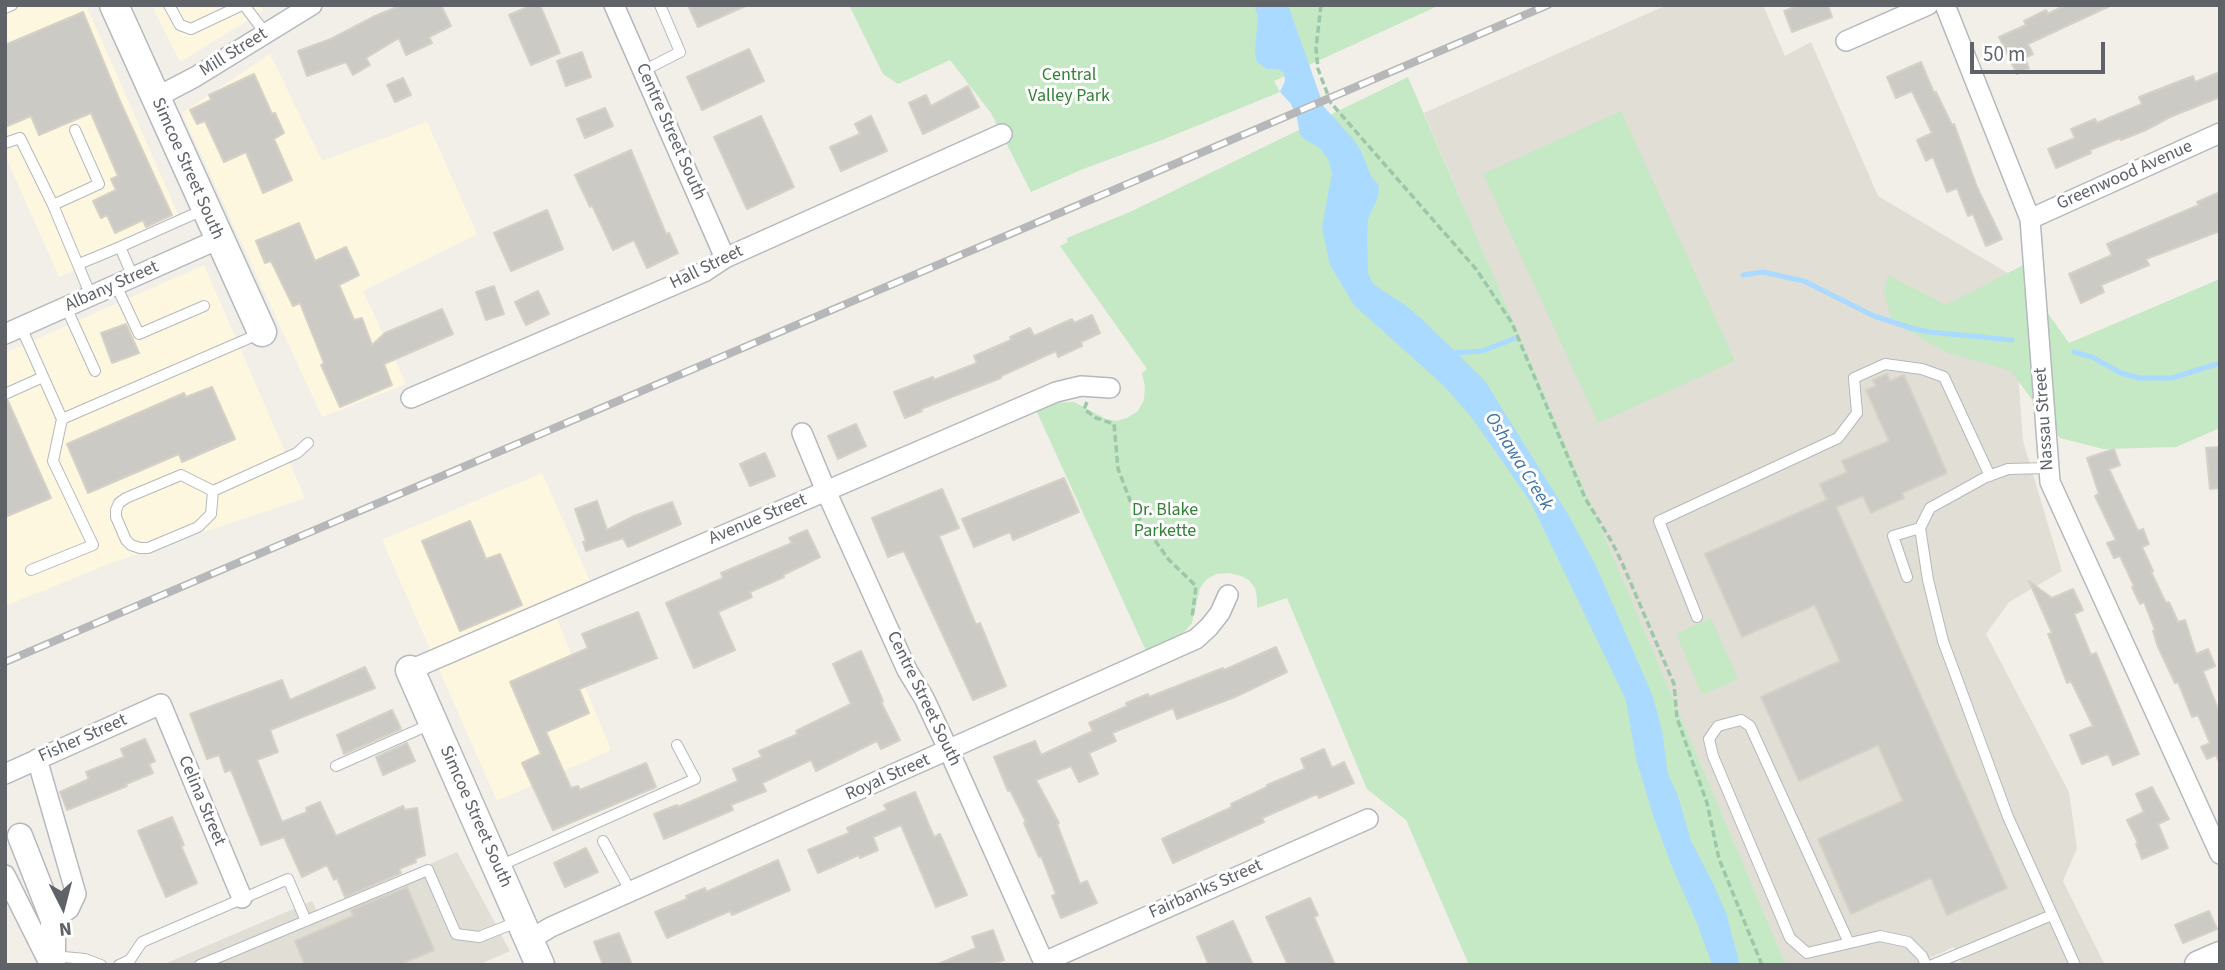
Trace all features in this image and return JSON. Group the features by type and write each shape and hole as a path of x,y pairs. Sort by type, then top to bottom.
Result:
{"main road":[{"name":"Simcoe Street South","path":"114,5 262,332"},
{"name":"Simcoe Street South","path":"410,670 530,942"},
{"path":"2199,965 2220,956"}],"street":[{"name":"Mill Street","path":"155,98 195,77 312,5"},
{"name":"Centre Street South","path":"614,5 725,258"},
{"path":"1846,41 1928,5"},
{"name":"Nassau Street","path":"1945,5 2030,219 2050,482 2220,855"},
{"name":"Greenwood Avenue","path":"2030,219 2220,133"},
{"name":"Hall Street","path":"411,398 704,272 725,258 1002,134"},
{"name":"Albany Street","path":"13,330 219,239"},
{"name":"Avenue Street","path":"410,670 1056,392 1081,386 1102,387"},
{"name":"Centre Street South","path":"802,433 826,491 908,670 949,751 1044,963"},
{"name":"Royal Street","path":"530,942 551,927 1196,639 1220,613 1228,595"},
{"name":"Fisher Street","path":"5,774 161,704"},
{"name":"Celina Street","path":"161,704 242,898"},
{"path":"37,759 76,894 69,909 53,920"},
{"name":"Fairbanks Street","path":"1044,963 1368,819"},
{"path":"20,836 53,920 52,962"},
{"path":"5,875 52,962"}],"lane":[{"path":"5,8 12,5"},
{"path":"169,5 180,25 191,29 243,5 266,34"},
{"path":"643,71 680,51 660,5"},
{"path":"52,205 99,184 75,130"},
{"path":"5,144 20,138 79,264 91,296"},
{"path":"79,264 205,209"},
{"path":"120,247 125,281 139,334 204,306"},
{"path":"66,307 95,371"},
{"path":"13,330 43,377 62,419 53,461 93,545 31,570"},
{"path":"62,419 262,332"},
{"path":"1697,617 1659,521 1838,438 1857,413 1854,378 1885,364 1922,369 1944,377 1990,475"},
{"path":"5,394 43,377"},
{"path":"213,491 297,453 308,443"},
{"path":"2049,468 2008,469 1990,475 1930,508 1920,528 1928,579 1943,641 2008,817 2075,965"},
{"path":"181,475 213,491 211,514 198,527 148,548 131,545 126,540 116,510 118,503 126,498 181,475"},
{"path":"1907,577 1892,536 1920,528"},
{"path":"1849,943 1750,726 1741,720 1718,726 1709,739 1713,756 1790,938 1807,953 1880,936 1908,942 1922,956 1926,965"},
{"path":"336,766 434,723"},
{"path":"497,867 695,779 677,745"},
{"path":"603,841 631,892"},
{"path":"200,965 428,870 456,934 530,942"},
{"path":"119,965 130,960 142,942 288,879 306,920"},
{"path":"1932,965 2052,915"},
{"path":"52,962 85,959 101,965"}],"path":[{"path":"1321,5 1316,48 1318,69 1331,103 1476,269 1511,323 1585,498 1623,565 1674,684 1677,718 1707,803 1719,859 1762,965"},
{"path":"1102,387 1084,409 1096,418 1114,424 1118,469 1135,513 1169,560 1196,586 1191,617 1209,627"}],"shaded area":[{"path":"5,5 86,5 181,221 59,277 5,155"},
{"path":"152,5 260,5 263,11 180,62"},
{"path":"1667,5 1763,5 1785,56 1811,42 1878,196 2011,275 2023,441 2062,571 2009,602 1986,634 2069,792 2077,848 2063,881 2105,965 1962,965 1954,947 1914,965 1786,965 1424,113"},
{"path":"270,54 322,161 427,122 477,234 363,291 406,384 322,417 182,113"},
{"path":"204,265 305,498 114,562 5,606 5,353"},
{"path":"542,473 597,597 556,617 611,750 497,801 382,540"},
{"path":"457,852 510,951 478,965 162,965 312,901 318,913"}],"green space":[{"name":"Central Valley Park","path":"849,5 1440,5 1274,81 1280,92 1031,192 991,113 950,60 898,84 883,74"},
{"name":"Dr. Blake Parkette","path":"1408,77 1786,965 1469,965 1406,820 1367,789 1287,598 1257,608 1255,588 1249,580 1229,573 1216,574 1207,579 1200,588 1192,623 1185,631 1177,638 1146,651 1036,410 1052,403 1074,402 1106,419 1116,421 1138,411 1144,400 1142,373 1147,369 1060,246 1068,242 1067,238 1132,211"},
{"path":"1621,111 1735,361 1598,423 1483,174"},
{"path":"2033,260 2031,289 2069,343 2220,279 2220,428 2176,447 2103,449 2060,438 2011,371 1946,352 1892,322 1884,291 1888,275 1946,305"},
{"path":"1711,618 1738,679 1702,695 1676,634"}],"water":[{"name":"Oshawa Creek","path":"1254,5 1288,5 1324,107 1353,139 1371,176 1379,186 1378,197 1368,219 1368,273 1373,284 1424,321 1485,381 1569,516 1596,566 1652,694 1662,730 1668,774 1678,796 1691,841 1726,913 1740,965 1712,965 1654,818 1636,759 1626,700 1530,501 1472,418 1443,385 1354,305 1330,265 1322,227 1332,173 1328,159 1320,148 1300,134 1291,104 1280,92 1285,81 1284,73 1278,69 1267,69 1257,62 1255,51 1258,17"}],"building":[{"path":"402,5 441,5 451,26 429,37 432,43 406,55 399,38 366,58 370,65 353,75 346,62 307,76 298,51 331,39"},
{"path":"532,5 540,5 560,53 531,65 509,15"},
{"path":"688,5 748,5 698,27"},
{"path":"1800,5 1828,5 1832,17 1792,32 1784,11"},
{"path":"2065,5 2112,5 2028,44 2033,54 2025,58 2029,68 2017,74 1999,37 2026,25 2024,21 2046,10 2048,14"},
{"path":"83,12 172,215 146,227 143,220 115,233 107,215 101,218 93,201 116,190 111,179 118,176 91,113 39,135 31,116 5,127 5,45"},
{"path":"749,49 764,81 702,110 687,77"},
{"path":"582,52 591,77 566,86 557,61"},
{"path":"1921,62 1934,93 1936,92 1952,125 1954,124 1977,187 2002,239 1986,246 1973,214 1968,216 1957,188 1947,192 1933,157 1926,161 1917,140 1932,133 1912,91 1896,98 1887,77"},
{"path":"2220,72 2220,97 2146,130 2090,150 2091,153 2056,168 2048,149 2075,138 2071,129 2095,119 2097,123 2142,104 2139,97 2193,76 2195,82"},
{"path":"254,74 284,133 274,139 292,180 263,193 246,152 224,162 205,121 197,124 190,110 211,100 209,95"},
{"path":"403,78 411,95 395,102 387,85"},
{"path":"968,86 979,107 923,134 909,103 926,95 931,106"},
{"path":"605,108 613,126 585,138 577,119"},
{"path":"761,116 794,187 747,209 714,137"},
{"path":"871,116 887,151 841,171 830,147 860,134 855,124"},
{"path":"631,150 666,234 669,233 678,253 647,268 634,240 613,250 575,175"},
{"path":"2220,192 2220,231 2146,259 2149,265 2101,285 2104,292 2081,303 2069,274 2112,255 2107,244 2199,205 2197,202"},
{"path":"547,210 563,249 511,271 494,233"},
{"path":"299,223 315,261 346,247 359,275 339,285 354,320 362,318 372,345 385,333 442,309 453,334 384,364 392,385 340,407 321,365 324,363 300,303 293,306 271,261 265,263 256,241"},
{"path":"494,286 504,314 486,320 476,292"},
{"path":"538,291 549,314 526,325 515,302"},
{"path":"1092,315 1100,333 1081,342 1082,346 1058,357 1056,351 1001,378 921,409 922,411 905,418 894,392 977,363 974,356 1011,340 1010,337 1030,328 1034,336 1072,319 1074,323"},
{"path":"126,324 139,353 112,363 101,333"},
{"path":"1887,374 1890,381 1904,375 1947,473 1902,493 1904,498 1871,513 1863,496 1836,507 2007,888 1947,915 1931,878 1851,914 1818,839 1903,801 1878,745 1799,781 1761,697 1840,661 1815,605 1742,637 1705,554 1827,500 1820,484 1847,472 1842,461 1889,441 1866,390 1876,386 1873,380"},
{"path":"212,387 235,439 182,462 179,454 88,493 67,444 184,393 186,397"},
{"path":"5,401 8,401 51,498 5,517"},
{"path":"856,424 866,446 838,459 828,436"},
{"path":"2220,447 2220,488 2210,489 2206,448"},
{"path":"2114,449 2120,465 2109,469 2138,531 2143,529 2149,544 2142,547 2153,571 2151,572 2178,622 2185,620 2196,654 2208,649 2215,666 2203,671 2220,714 2220,764 2216,755 2207,759 2201,747 2210,743 2198,715 2192,717 2178,682 2175,683 2158,647 2153,631 2155,630 2144,602 2140,604 2120,556 2114,558 2107,543 2116,540 2095,496 2099,494 2087,458"},
{"path":"765,453 775,476 750,486 740,464"},
{"path":"1064,478 1079,512 1013,540 1010,532 974,547 962,519"},
{"path":"942,489 959,528 939,536 976,625 980,623 1006,686 973,700 904,551 888,557 872,518"},
{"path":"597,501 607,530 634,516 672,502 681,524 628,547 623,538 586,551 583,542 586,541 575,509"},
{"path":"470,521 486,559 500,554 522,605 460,631 422,541"},
{"path":"807,530 820,557 750,592 752,597 718,612 735,650 694,668 666,603 723,578 721,573 792,543 789,538"},
{"path":"2029,581 2052,598 2073,589 2083,610 2074,614 2091,655 2096,653 2139,754 2113,765 2108,754 2082,764 2070,735 2093,726 2071,681 2067,683 2048,634 2052,633"},
{"path":"638,612 657,658 579,689 589,713 546,732 571,788 578,786 580,790 646,763 656,787 553,830 522,763 541,754 510,682 588,648 582,634"},
{"path":"1276,647 1287,672 1235,697 1177,719 1173,708 1112,733 1116,741 1089,753 1098,774 1079,782 1071,766 1036,780 1059,823 1057,824 1080,884 1087,881 1097,903 1061,918 1052,896 1056,894 1041,856 1039,857 1024,823 1026,822 1010,790 1008,791 994,757 1035,741 1041,755 1093,731 1089,723 1127,706 1126,703 1148,694 1149,697 1223,668 1224,670"},
{"path":"861,651 883,701 881,702 900,740 881,749 877,741 816,771 811,760 762,783 766,791 731,805 733,810 664,839 654,814 677,805 678,807 738,781 733,769 762,757 759,751 798,734 796,731 851,704 833,664"},
{"path":"365,667 375,688 270,730 278,752 257,760 282,822 307,812 306,808 320,802 336,836 403,806 405,810 417,808 425,855 399,869 401,873 345,897 337,878 334,880 327,865 302,877 284,837 261,845 231,770 225,772 219,755 207,759 190,714 282,680 290,700"},
{"path":"392,710 401,729 344,754 337,735"},
{"path":"145,739 155,761 149,764 153,773 67,810 60,792 89,779 86,772 124,757 121,749"},
{"path":"407,743 415,761 383,775 376,757"},
{"path":"1324,749 1332,768 1344,762 1354,783 1319,798 1317,794 1262,818 1264,822 1173,863 1162,839 1232,807 1231,804 1267,785 1305,769 1301,759"},
{"path":"2152,787 2169,819 2158,824 2168,848 2142,859 2127,820 2144,812 2136,794"},
{"path":"915,792 934,837 940,834 967,895 936,907 901,825 873,837 878,850 860,858 859,855 818,873 808,850 849,833 847,828 887,810 884,805"},
{"path":"172,817 197,883 166,897 138,831"},
{"path":"586,848 598,872 565,887 554,863"},
{"path":"778,860 790,890 732,915 730,911 667,938 655,912 687,899 686,896 705,888 706,892"},
{"path":"407,887 434,950 399,965 305,965 295,941 353,916 351,910"},
{"path":"1310,898 1318,915 1314,917 1335,965 1288,965 1266,917"},
{"path":"2209,911 2217,929 2183,943 2175,925"},
{"path":"1233,921 1253,965 1209,965 1197,937"},
{"path":"993,930 1004,960 990,965 936,965 976,948 972,937"},
{"path":"619,933 632,965 603,965 594,942"}],"waterway":[{"path":"1743,275 1763,272 1804,281 1874,316 1911,328 2012,340"},
{"path":"1452,353 1482,351 1516,338"},
{"path":"2074,352 2139,378 2172,378 2220,363"}],"railway":[{"path":"5,662 1548,5"}]}
